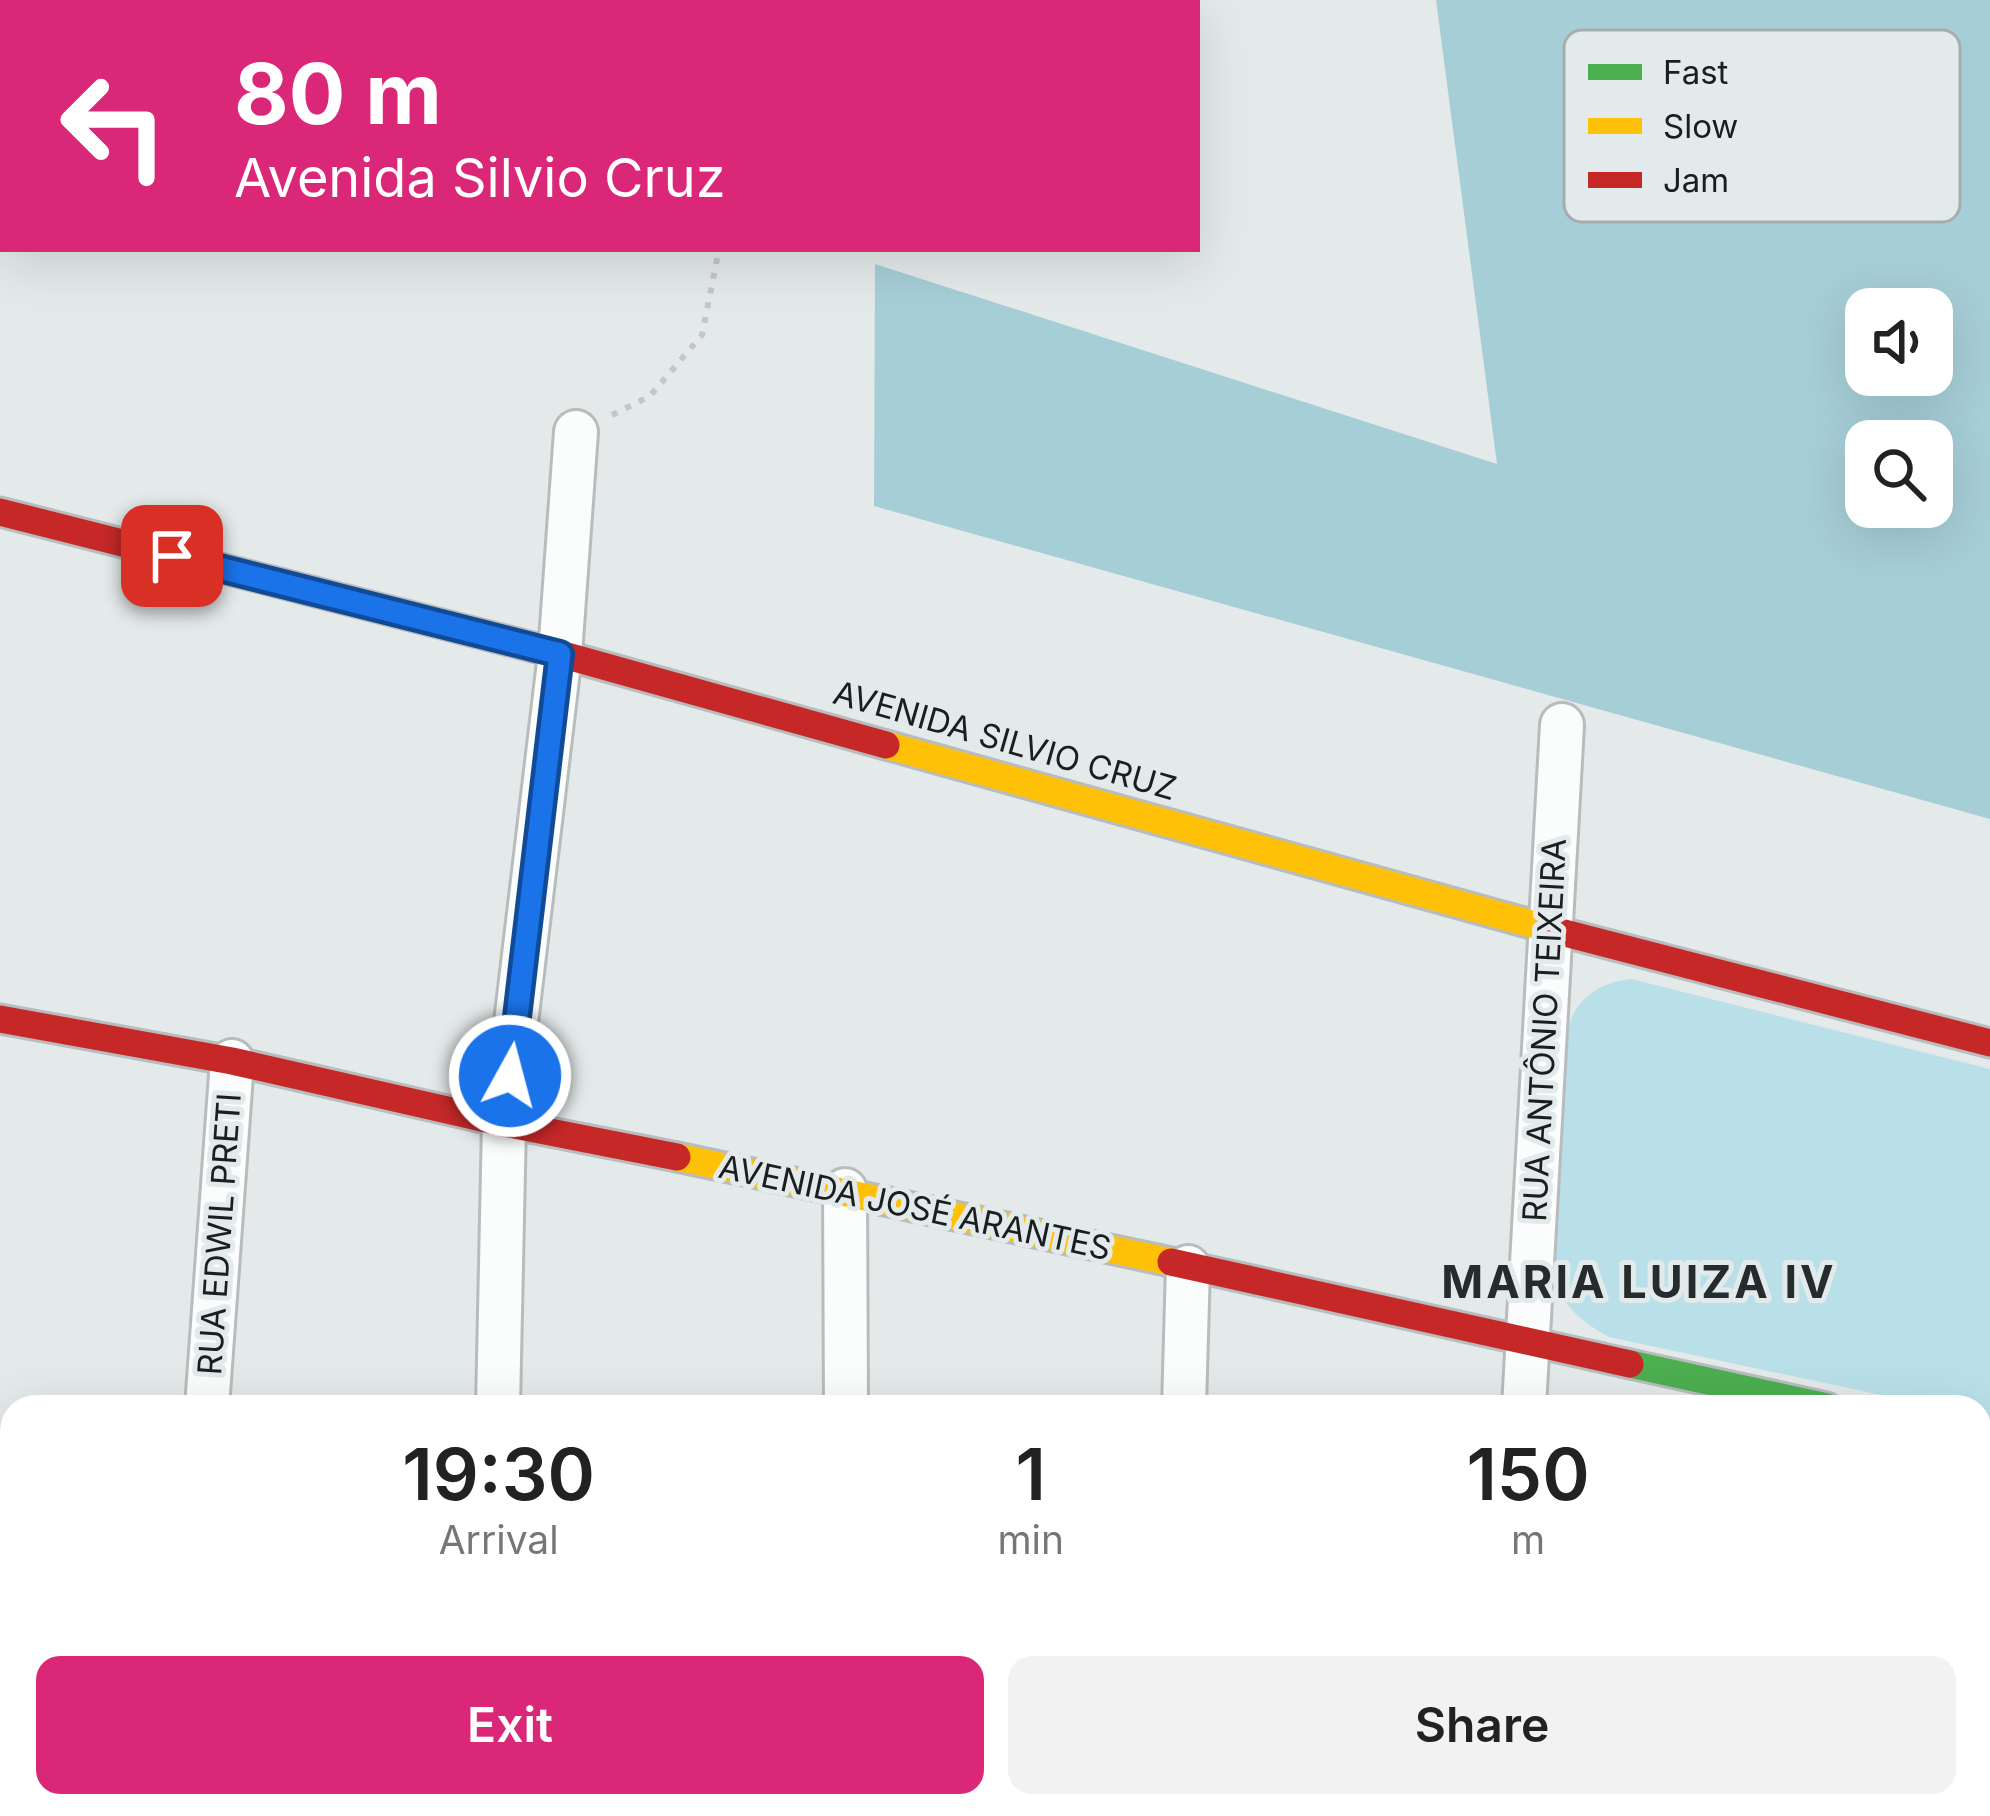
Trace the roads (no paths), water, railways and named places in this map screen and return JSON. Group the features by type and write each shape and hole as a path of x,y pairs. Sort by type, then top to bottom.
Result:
{"street":[{"path":"498,1395 504,1123 560,654 576,432"},
{"name":"AVENIDA SILVIO CRUZ","path":"0,512 560,654 1550,928 1990,1043"},
{"name":"RUA ANTÔNIO TEIXEIRA","path":"1524,1395 1562,725"},
{"name":"AVENIDA JOSÉ ARANTES","path":"0,1019 232,1061 504,1123 845,1190 1772,1395"},
{"name":"RUA EDWIL PRETI","path":"208,1395 232,1061"},
{"path":"845,1190 845,1395"},
{"path":"1184,1395 1188,1267"}],"district":[{"name":"MARIA LUIZA IV","path":"1639,1281"}]}
